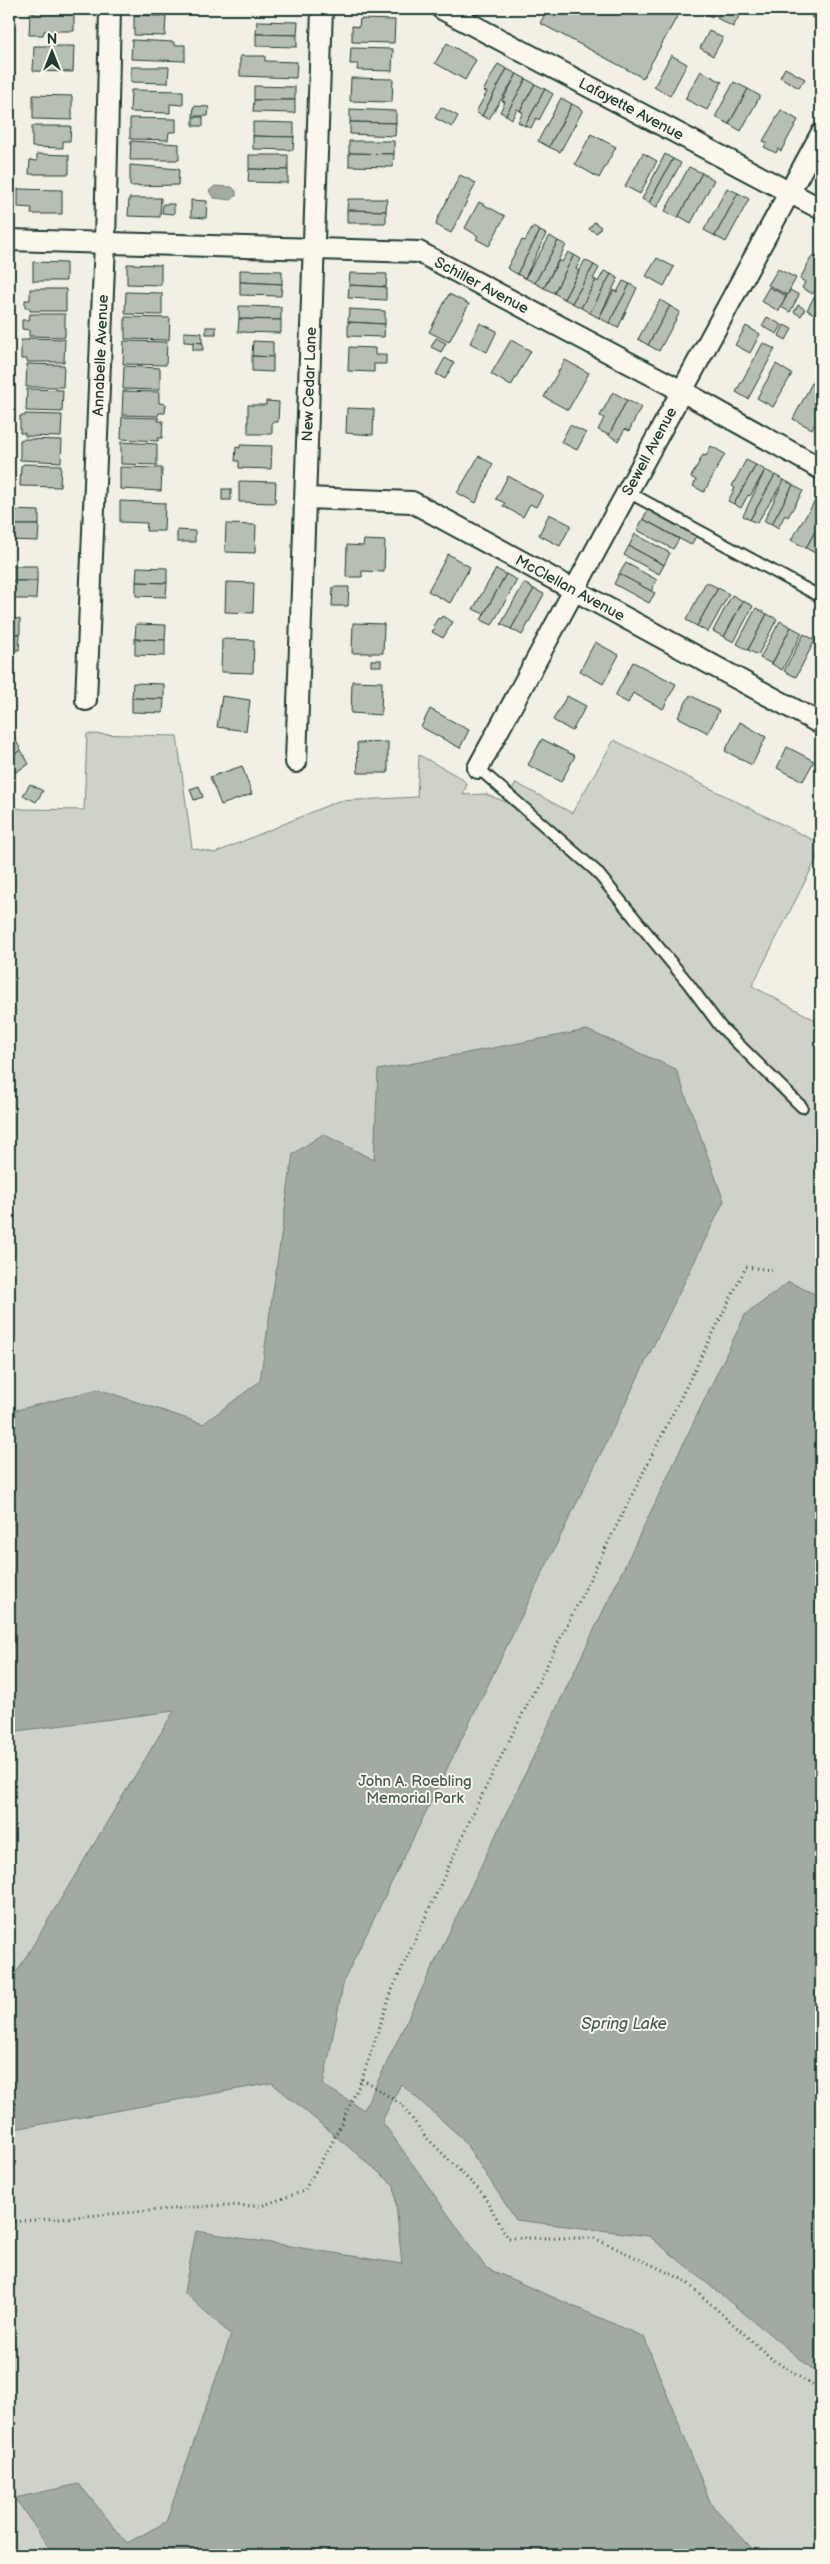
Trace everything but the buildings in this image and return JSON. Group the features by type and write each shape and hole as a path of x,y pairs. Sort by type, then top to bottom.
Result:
{"street":[{"name":"Annabelle Avenue","path":"86,700 105,243 110,9"},
{"name":"New Cedar Lane","path":"296,762 322,9"},
{"name":"Lafayette Avenue","path":"442,9 821,209"},
{"name":"Sewell Avenue","path":"478,768 576,591 788,191 821,134"},
{"name":"Schiller Avenue","path":"9,240 419,252 682,391 821,469"},
{"name":"McClellan Avenue","path":"306,498 412,502 821,724"}],"lane":[{"path":"628,492 821,596"},
{"path":"478,768 596,871 682,976 720,1026 802,1107"}],"path":[{"path":"9,2222 223,2205 261,2206 304,2191 332,2143 354,2098 392,1990 477,1805 746,1267 772,1270"},
{"path":"362,2078 402,2105 425,2136 483,2194 508,2238 594,2238 684,2280 772,2359 821,2390"}],"green space":[{"name":"John A. Roebling Memorial Park","path":"87,734 177,736 192,848 215,853 338,801 417,797 419,755 461,778 467,784 463,795 485,794 506,802 516,783 572,813 614,740 821,844 821,850 752,986 821,1023 821,2555 9,2555 9,806 22,809 84,810"}],"water":[{"path":"215,186 232,187 236,191 236,196 231,200 214,198 209,191"},
{"name":"Spring Lake","path":"587,1030 676,1069 724,1201 344,1980 323,2085 364,2110 745,1315 789,1282 821,1297 821,2376 649,2236 516,2220 462,2138 401,2084 382,2121 486,2268 644,2337 711,2504 758,2555 54,2555 15,2498 79,2484 127,2543 166,2522 231,2335 184,2292 196,2231 402,2264 394,2185 272,2083 9,2130 9,1985 174,1711 9,1732 9,1403 17,1410 98,1389 203,1424 260,1381 293,1154 323,1134 374,1160 378,1070"}]}
